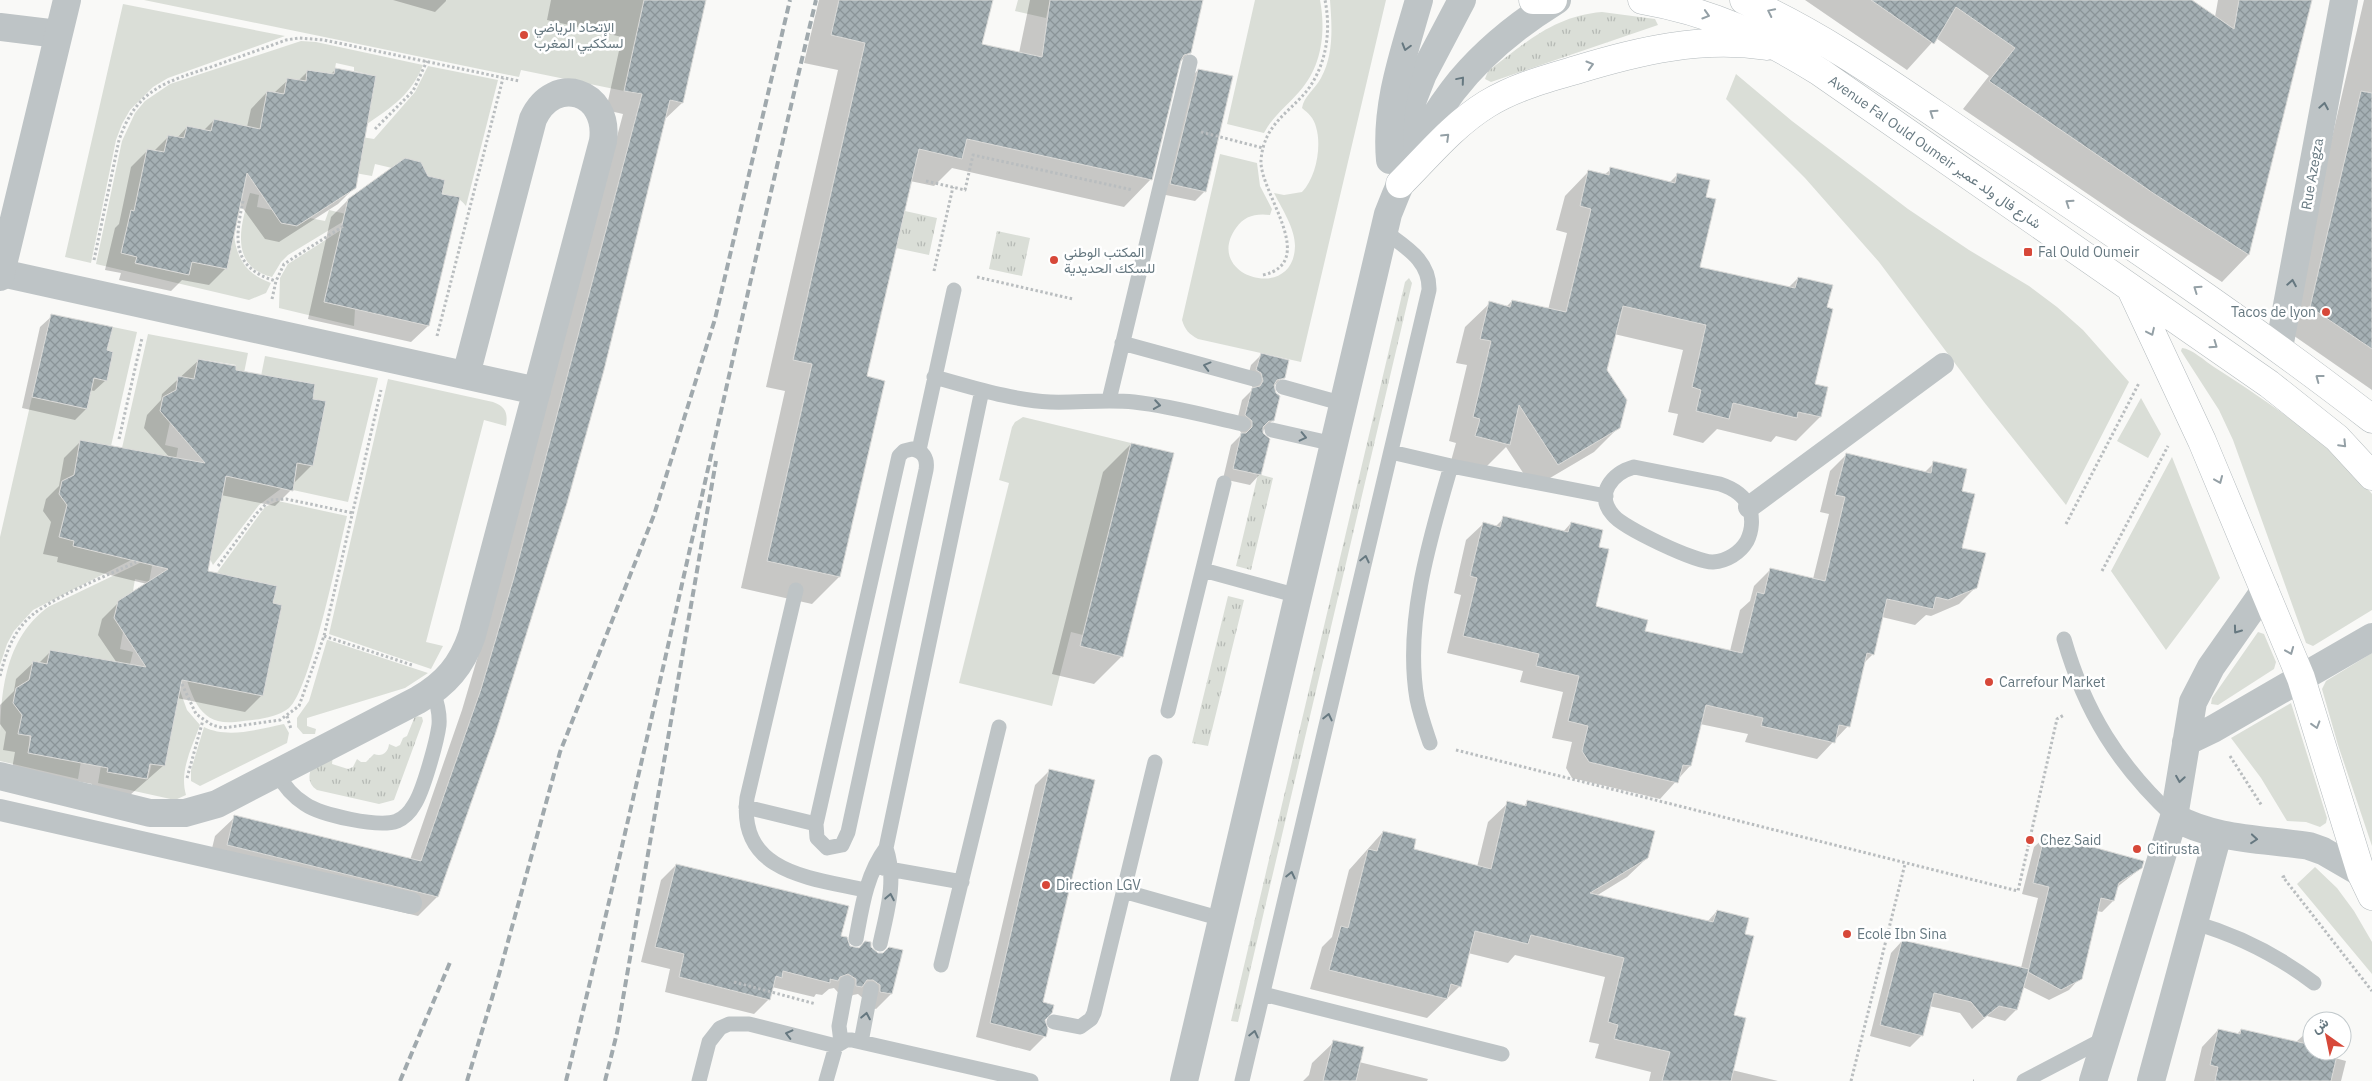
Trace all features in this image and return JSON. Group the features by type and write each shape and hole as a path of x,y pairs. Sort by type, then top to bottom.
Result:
{"main road":[{"path":"1533,0 1553,0"},
{"name":"Avenue Fal Ould Oumeir شارع فال ولد عمير","path":"1642,0 1708,16 1746,30 1784,49 1820,72 2270,384 2337,438 2372,476"},
{"name":"Avenue Fal Ould Oumeir شارع فال ولد عمير","path":"1744,0 1827,43 2150,258 2366,410"},
{"path":"1788,0 1827,43"},
{"path":"1400,184 1449,133 1468,118 1509,92 1531,83 1612,59 1668,46 1698,43 1739,44 1784,49"},
{"path":"2130,288 2202,441 2301,678 2366,885"}],"street":[{"path":"66,0 1,275 149,305 537,391"},
{"path":"1390,160 1389,123 1392,98 1419,0"},
{"path":"1386,222 1385,184 1390,160 1423,74 1462,0"},
{"path":"1184,1081 1386,222 1400,184 1427,128 1463,77 1508,34 1557,0"},
{"name":"Rue Azegza","path":"2279,348 2344,0"},
{"path":"0,27 58,34"},
{"path":"0,776 150,813 168,814 202,810 277,773 441,684 459,665 472,635 605,128 602,115 595,104 585,96 573,92 548,98 539,108 533,119 466,375"},
{"path":"1749,507 1943,364"},
{"path":"2093,1081 2174,817 2193,702 2201,682 2265,590"},
{"path":"2186,742 2372,636"},
{"path":"0,810 411,903"},
{"path":"2174,817 2185,824 2218,834 2309,846 2324,852 2366,885"},
{"path":"2151,1081 2218,834"}],"lane":[{"path":"1109,400 1190,62"},
{"path":"1242,1081 1429,290 1430,280 1423,263 1386,222"},
{"path":"919,450 954,290"},
{"path":"1122,343 1254,379"},
{"path":"934,377 982,390 1050,402 1109,400 1157,405 1243,424"},
{"path":"1282,387 1344,404"},
{"path":"856,939 866,890 874,866 886,848 982,390"},
{"path":"1272,430 1334,444"},
{"path":"919,450 927,462 926,470 846,840 842,846 827,848 817,838 816,824 899,456 904,451 919,450"},
{"path":"1391,452 1451,466 1606,496"},
{"path":"1430,743 1417,698 1414,636 1426,560 1451,466"},
{"path":"1634,467 1720,484 1732,488 1742,496 1749,507 1752,520 1750,533 1745,545 1736,554 1724,560 1711,562 1698,560 1626,526 1612,514 1606,496 1608,485 1614,476 1634,467"},
{"path":"1168,711 1224,483"},
{"path":"1202,570 1298,596"},
{"path":"796,590 746,807 750,833 756,845 773,863 796,874 866,890"},
{"path":"2064,639 2086,701 2103,734 2147,792 2174,817"},
{"path":"277,773 294,796 319,811 373,823 385,824 398,821 408,814 415,804 437,734 441,684"},
{"path":"942,965 999,727"},
{"path":"1054,1022 1080,1027 1091,1020 1155,762"},
{"path":"746,807 816,824"},
{"path":"880,944 891,890 892,869 886,848"},
{"path":"874,866 962,882"},
{"path":"1124,892 1222,919"},
{"path":"2195,924 2254,944 2293,967 2314,983"},
{"path":"826,1081 838,1044 840,1010 846,983"},
{"path":"861,1042 871,989"},
{"path":"1263,994 1502,1054"},
{"path":"699,1081 709,1042 720,1028 729,1024 749,1024 838,1044 852,1040 1031,1081"},
{"path":"2024,1081 2106,1038"}],"path":[{"path":"1263,275 1273,273 1281,266 1286,257 1287,247 1285,229 1263,177 1261,168 1263,148 1272,127 1309,88 1323,58 1328,25 1325,0"},
{"path":"65,287 70,264 92,269 119,140 132,111 155,89 169,81 286,40 299,38 324,40 428,61 535,84 560,94"},
{"path":"375,130 413,91 428,61"},
{"path":"436,337 503,78"},
{"path":"1215,136 1263,148"},
{"path":"926,181 965,190 973,155 1158,196"},
{"path":"953,187 930,286 954,290 957,273 1073,299"},
{"path":"243,201 236,232 241,254 254,272 276,281"},
{"path":"266,331 276,281 284,264 345,225"},
{"path":"119,440 149,305"},
{"path":"182,684 191,707 203,720 212,725 228,728 273,722 287,716 299,706 324,636 388,358"},
{"path":"2066,524 2144,374"},
{"path":"2102,571 2172,437"},
{"path":"218,566 257,513 270,500 286,499 353,513"},
{"path":"0,676 9,645 16,633 34,612 136,562"},
{"path":"324,636 441,684"},
{"path":"1430,743 2018,891 2057,719 2086,701"},
{"path":"202,810 188,786 186,774 203,720"},
{"path":"1851,1081 1905,864"},
{"path":"734,982 840,1010"}],"green space":[{"name":"الإتحاد الرياضي لسككيي المغرب","path":"144,0 706,0 683,103 521,70 519,77"},
{"path":"1018,0 1050,0 1046,18 1015,11"},
{"path":"1255,0 1320,0 1322,12 1322,37 1313,72 1299,92 1276,116 1264,133 1227,124"},
{"path":"1330,0 1386,0 1301,362 1198,339 1188,331 1182,320 1220,154 1257,163 1260,186 1272,209 1270,215 1260,214 1251,216 1239,224 1229,245 1231,259 1239,270 1252,277 1267,278 1281,274 1291,264 1295,246 1293,232 1274,193 1284,195 1302,192 1311,179 1314,170 1318,152 1318,135 1314,121 1302,108 1305,100 1321,78 1328,59 1331,30"},
{"path":"123,4 285,36 168,78 153,87 130,110 116,140 91,263 65,257"},
{"path":"1602,12 1655,19 1658,25 1491,82 1485,79 1488,71 1541,32 1569,19"},
{"path":"301,41 316,42 423,65 407,92 367,124 376,76 354,71 354,67 336,63 334,74 308,70 306,81 284,94 267,91 263,113 278,116 272,144 231,131 232,123 214,119 211,131 187,126 184,138 164,152 147,149 143,170 147,213 131,210 121,253 137,257 135,264 189,275 192,262 226,269 234,234 237,251 244,264 255,275 271,283 266,293 249,300 96,264 122,141 135,113 145,101 170,84"},
{"path":"428,66 498,80 466,206 459,199 445,195 439,190 430,179 421,162 392,168 375,164 372,176 355,173 349,135 374,139 415,92"},
{"path":"1736,74 1792,121 1908,209 1969,250 2029,286 2057,307 2083,330 2129,382 2066,505 1984,402 1879,262 1805,178 1726,99"},
{"path":"250,193 259,195 257,207 272,210 281,223 297,226 310,218 325,221 329,210 346,214 349,218 288,255 281,262 272,277 258,272 249,264 243,254 241,230"},
{"path":"905,211 937,218 929,255 896,248"},
{"path":"352,223 336,250 324,302 355,309 354,326 279,308 280,278 288,264"},
{"path":"997,231 1030,238 1022,276 989,269"},
{"path":"1409,278 1412,283 1238,1022 1231,1021 1405,282"},
{"path":"113,327 137,332 111,446 62,482 59,494 67,505 59,537 74,541 73,546 112,555 145,553 33,610 14,631 7,644 0,665 0,537 32,397 87,409 92,377 107,380 113,352 107,350"},
{"path":"148,334 248,353 241,388 232,386 236,365 199,359 194,379 178,376 176,390 163,397 160,411 170,422 165,445 178,448 175,465 122,448"},
{"path":"2182,348 2198,356 2255,394 2319,441 2357,476 2372,494 2372,610 2313,646 2306,643 2233,440 2219,410 2181,351"},
{"path":"265,356 378,378 348,502 293,490 297,463 313,466 326,402 313,399 315,384 277,377 258,391"},
{"path":"388,379 493,402 503,408 507,417 506,426 484,420 426,642 443,646 431,669 329,634"},
{"path":"2141,398 2161,434 2148,458 2117,441"},
{"path":"1023,417 1131,443 1083,635 1071,632 1052,706 959,683 1009,483 999,480 1012,427 1015,422"},
{"path":"2172,457 2220,578 2166,650 2111,571"},
{"path":"1258,474 1273,478 1251,570 1236,566"},
{"path":"226,476 282,488 259,505 213,565 210,559"},
{"path":"278,501 347,516 331,587 306,675 297,696 289,708 277,715 263,718 223,722 213,719 198,707 183,668 273,603 277,586 232,576 205,589 265,507"},
{"path":"148,559 152,566 149,582 135,579 133,591 118,601 114,618 123,632 120,649 133,652 129,668 85,678 89,657 50,650 47,664 33,662 29,680 16,688 13,703 22,715 29,732 28,753 64,760 83,749 78,779 0,761 1,718 6,676 20,638 32,622 48,607"},
{"path":"1228,596 1244,600 1208,746 1192,743"},
{"path":"2258,632 2264,634 2276,662 2274,669 2218,705 2211,704 2212,698"},
{"path":"327,640 428,673 405,688 307,718 307,726 316,729 315,734 303,734 297,727 297,718 309,701"},
{"path":"2372,653 2372,846 2338,745 2322,689 2326,681"},
{"path":"174,674 187,710 200,725 185,768 184,786 186,795 175,800 98,783 103,754 111,755 107,772 148,779"},
{"path":"2291,703 2327,818 2326,823 2320,827 2306,822 2287,821 2261,778 2231,738"},
{"path":"415,716 422,717 423,721 394,800 379,804 317,790 310,782 309,776 312,766 333,755 332,764 348,769 353,767 357,759 361,762 366,762 374,754 384,754 389,744 396,747 400,745 403,738 407,736"},
{"path":"284,724 289,733 287,743 200,786 191,781 191,770 204,727 213,731 233,733"},
{"path":"2315,867 2337,888 2354,911 2372,942 2372,974 2297,884"}],"building":[{"path":"644,0 706,0 683,103 670,100 604,370 567,503 496,732 438,897 227,845 234,815 421,861 481,689 514,577 642,94 624,91"},
{"path":"839,0 993,0 982,44 1042,57 1050,0 1203,0 1191,53 1184,55 1181,60 1152,180 967,139 962,159 919,149 867,376 885,381 840,577 767,561 812,364 793,360 865,43 831,35"},
{"path":"1871,0 2192,0 2234,29 2239,0 2312,0 2249,255 2156,195 1989,81 2015,48 1956,7 1934,44"},
{"path":"335,68 376,76 356,188 297,226 281,223 247,173 227,269 192,262 189,275 135,263 137,257 121,253 131,210 134,211 147,149 164,152 168,135 184,138 187,126 211,131 214,119 260,129 267,91 284,94 287,78 306,81 307,70 334,74"},
{"path":"1198,69 1233,76 1206,192 1170,184"},
{"path":"2361,91 2372,93 2372,349 2310,307"},
{"path":"405,158 421,162 428,176 445,180 442,194 460,197 429,326 324,302 348,199"},
{"path":"1610,167 1675,183 1677,173 1710,180 1706,197 1716,199 1700,267 1795,288 1798,277 1833,285 1827,307 1833,309 1815,384 1828,387 1821,417 1798,412 1797,418 1733,403 1729,419 1696,411 1701,390 1692,387 1706,325 1623,306 1607,370 1627,400 1620,428 1558,465 1519,405 1510,445 1475,436 1480,419 1473,417 1491,341 1480,339 1489,301 1510,307 1512,300 1566,312 1591,209 1580,206 1588,170 1609,175"},
{"path":"51,314 113,327 107,350 113,352 107,381 94,378 87,409 32,397"},
{"path":"1261,353 1289,360 1285,378 1277,380 1274,385 1276,393 1280,396 1274,421 1269,421 1263,427 1263,433 1270,439 1261,475 1233,469 1241,433 1246,433 1252,427 1252,421 1245,415 1252,388 1260,386 1263,381 1261,373 1256,370"},
{"path":"198,359 236,366 236,370 315,384 313,399 326,401 313,466 297,463 293,491 226,476 208,571 277,586 273,603 282,605 263,696 182,680 165,766 150,764 147,779 107,772 108,768 28,753 31,736 18,734 22,715 13,703 16,688 29,680 33,661 47,664 50,650 146,667 114,618 118,601 168,569 73,546 74,541 59,537 67,505 59,494 62,481 74,475 80,440 205,463 160,411 163,397 176,390 178,376 194,379"},
{"path":"1131,443 1174,453 1123,657 1080,646"},
{"path":"1846,453 1931,473 1933,461 1967,469 1962,491 1975,494 1962,548 1986,553 1977,588 1948,600 1936,597 1933,609 1887,599 1874,655 1867,653 1850,727 1839,725 1835,743 1761,726 1763,718 1706,705 1691,766 1683,765 1678,783 1589,762 1582,751 1588,726 1568,721 1579,676 1536,666 1539,654 1463,636 1477,578 1470,576 1483,522 1500,527 1503,516 1568,532 1571,522 1603,530 1599,547 1609,549 1596,606 1648,620 1645,631 1742,653 1757,592 1764,594 1770,568 1825,581 1845,497 1835,495"},
{"name":"Direction LGV","path":"1049,769 1095,780 1043,1002 1054,1005 1052,1013 1045,1020 1048,1029 1046,1037 990,1023"},
{"path":"1527,800 1655,831 1648,858 1590,893 1713,922 1717,910 1749,918 1745,934 1754,936 1734,1015 1746,1018 1731,1081 1662,1081 1670,1052 1614,1039 1618,1025 1608,1022 1624,958 1531,935 1528,944 1475,931 1461,987 1451,984 1447,999 1329,970 1341,926 1348,928 1368,849 1377,851 1383,831 1416,839 1414,849 1491,869 1507,801 1526,806"},
{"path":"2045,834 2144,861 2142,868 2119,883 2114,901 2101,898 2082,979 2061,990 2028,972 2049,887 2033,883"},
{"path":"676,864 849,906 841,936 847,937 850,946 859,948 865,941 871,942 871,947 878,953 883,953 889,947 903,950 892,994 880,992 880,985 873,980 867,980 862,987 856,986 856,979 848,974 840,977 838,981 830,979 830,983 783,971 782,978 776,976 770,1000 679,977 684,954 655,947"},
{"path":"1902,940 2029,969 2017,1010 1999,1006 1984,1018 1971,1002 1934,993 1923,1036 1880,1025"},
{"path":"2218,1029 2240,1034 2241,1029 2302,1043 2302,1061 2336,1061 2331,1081 2215,1081 2218,1067 2210,1065"},
{"path":"1333,1040 1364,1047 1356,1081 1323,1081"}],"railway":[{"path":"467,1081 498,978 560,752 654,515 715,319 790,0"},
{"path":"566,1081 630,811 816,0"},
{"path":"605,1081 617,1033 716,461"},
{"path":"400,1081 451,960"}],"place":[{"name":"الإتحاد الرياضي لسككيي المغرب","path":"524,35"},
{"name":"Fal Ould Oumeir","path":"2028,252"},
{"name":"المكتب الوطني للسكك الحديدية","path":"1054,260"},
{"name":"Tacos de lyon","path":"2326,312"},
{"name":"Carrefour Market","path":"1989,682"},
{"name":"Chez Said","path":"2030,840"},
{"name":"Citirusta","path":"2137,849"},
{"name":"Direction LGV","path":"1046,885"},
{"name":"Ecole Ibn Sina","path":"1847,934"}]}
